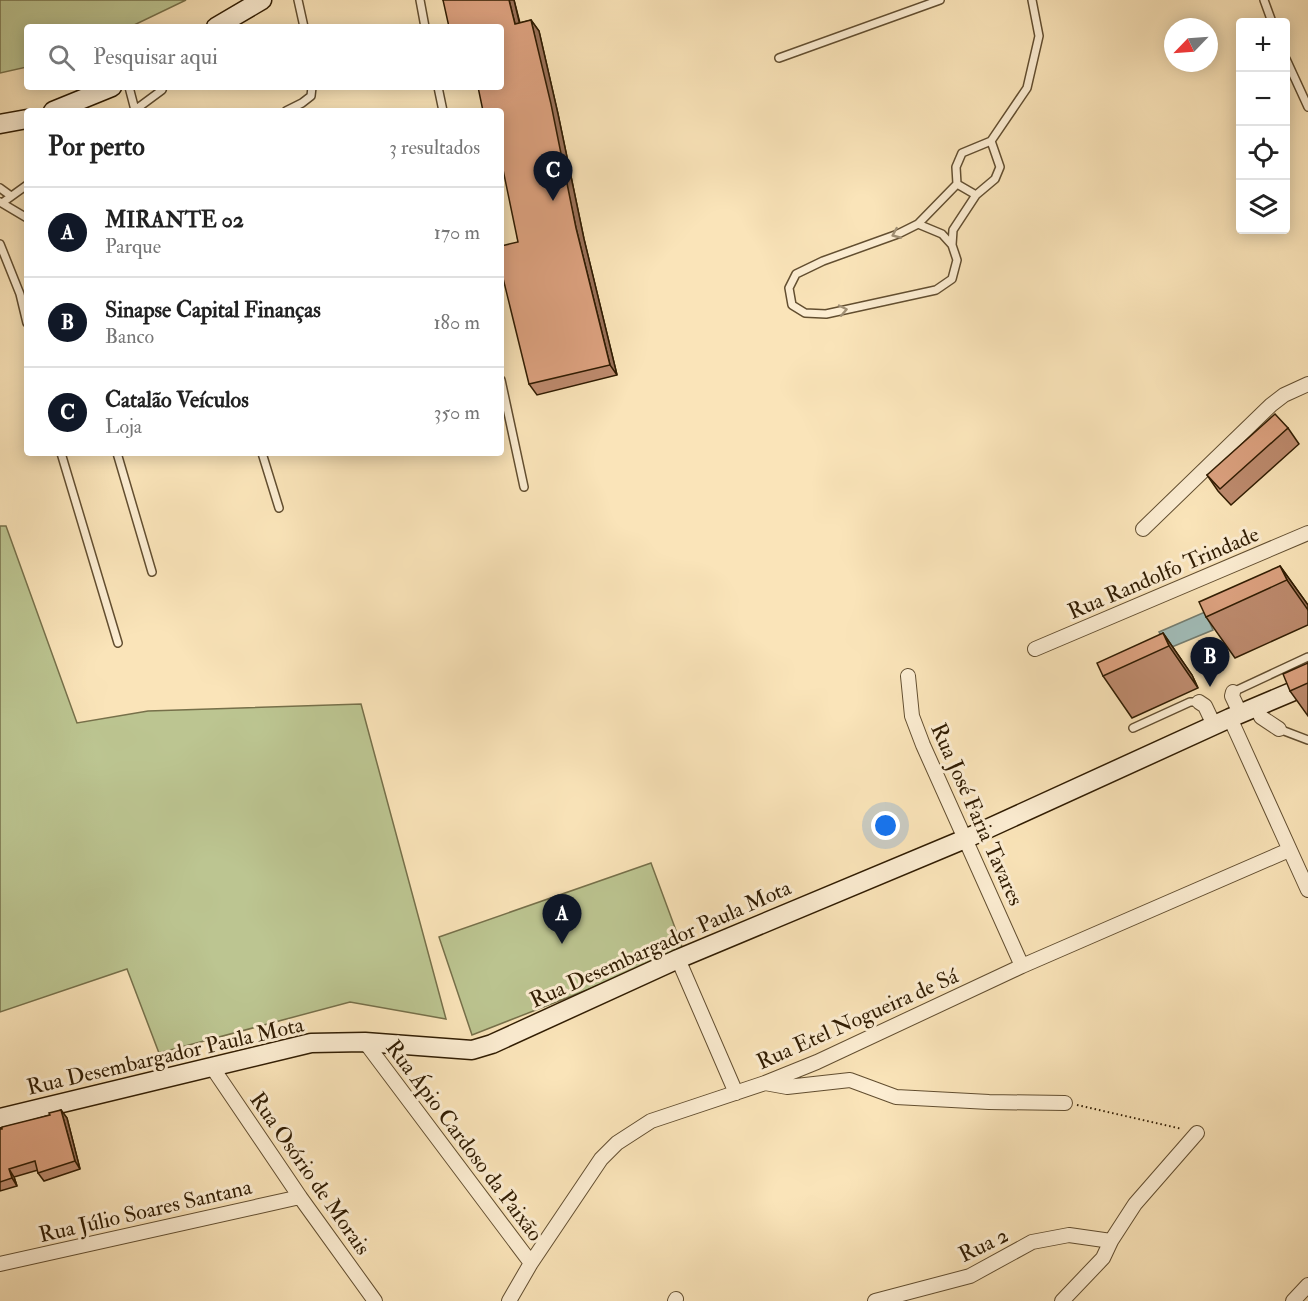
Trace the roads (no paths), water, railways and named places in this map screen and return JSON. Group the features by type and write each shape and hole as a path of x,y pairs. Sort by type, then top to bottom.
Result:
{"street":[{"path":"221,24 262,0"},
{"path":"60,108 105,90"},
{"path":"0,124 24,120"},
{"path":"1143,529 1270,405 1284,395 1308,384"},
{"name":"Rua Randolfo Trindade","path":"1035,649 1308,533"},
{"name":"Rua José Faria Tavares","path":"908,676 912,716 923,745 1022,966"},
{"name":"Rua Desembargador Paula Mota","path":"0,1118 311,1043 365,1042 472,1050 492,1044 678,959 965,839 1308,685"},
{"path":"1233,692 1235,716 1289,850 1308,890"},
{"path":"1199,702 1235,716 1261,717 1280,729"},
{"name":"Rua Etel Nogueira de Sá","path":"509,1301 531,1263 601,1159 617,1143 651,1121 765,1083 817,1062 1022,966 1289,850"},
{"path":"678,959 736,1093"},
{"name":"Rua Ápio Cardoso da Paixão","path":"365,1042 531,1263"},
{"name":"Rua Osório de Morais","path":"213,1067 300,1197 375,1301"},
{"path":"765,1083 787,1087 850,1080 896,1097 1065,1103"},
{"path":"1062,1301 1103,1258 1135,1204 1197,1133"},
{"name":"Rua Júlio Soares Santana","path":"0,1264 300,1197"},
{"name":"Rua 2","path":"875,1301 970,1276 1032,1242 1069,1235 1111,1241"},
{"path":"1293,1301 1308,1285"}],"lane":[{"path":"298,0 303,24"},
{"path":"420,0 424,24"},
{"path":"779,58 940,0"},
{"path":"991,141 1000,167 995,179 976,195 953,230 952,245 957,260 952,279 936,290 826,314 805,313 792,305 789,288 796,274 918,224 957,184 956,167 962,153 991,141 1027,88 1039,36 1032,0"},
{"path":"1264,0 1271,18"},
{"path":"1290,68 1308,107"},
{"path":"130,90 134,108"},
{"path":"138,108 162,90"},
{"path":"292,108 311,96 312,90"},
{"path":"439,90 442,108"},
{"path":"957,184 976,195"},
{"path":"24,187 1,202 24,216"},
{"path":"0,188 11,196"},
{"path":"918,224 942,234 952,245"},
{"path":"0,244 20,294 24,311"},
{"path":"504,394 524,487"},
{"path":"62,456 118,644"},
{"path":"118,456 152,572"},
{"path":"263,456 279,508"},
{"path":"1233,692 1308,657"},
{"path":"1133,728 1190,702 1199,702"},
{"path":"1280,729 1308,740"}],"water":[{"path":"1205,612 1213,630 1167,649 1159,632"}],"place":[{"name":"Catalão Veículos","path":"553,201"},
{"name":"Sinapse Capital Finanças","path":"1210,687"},
{"name":"MIRANTE 02","path":"562,944"}]}
